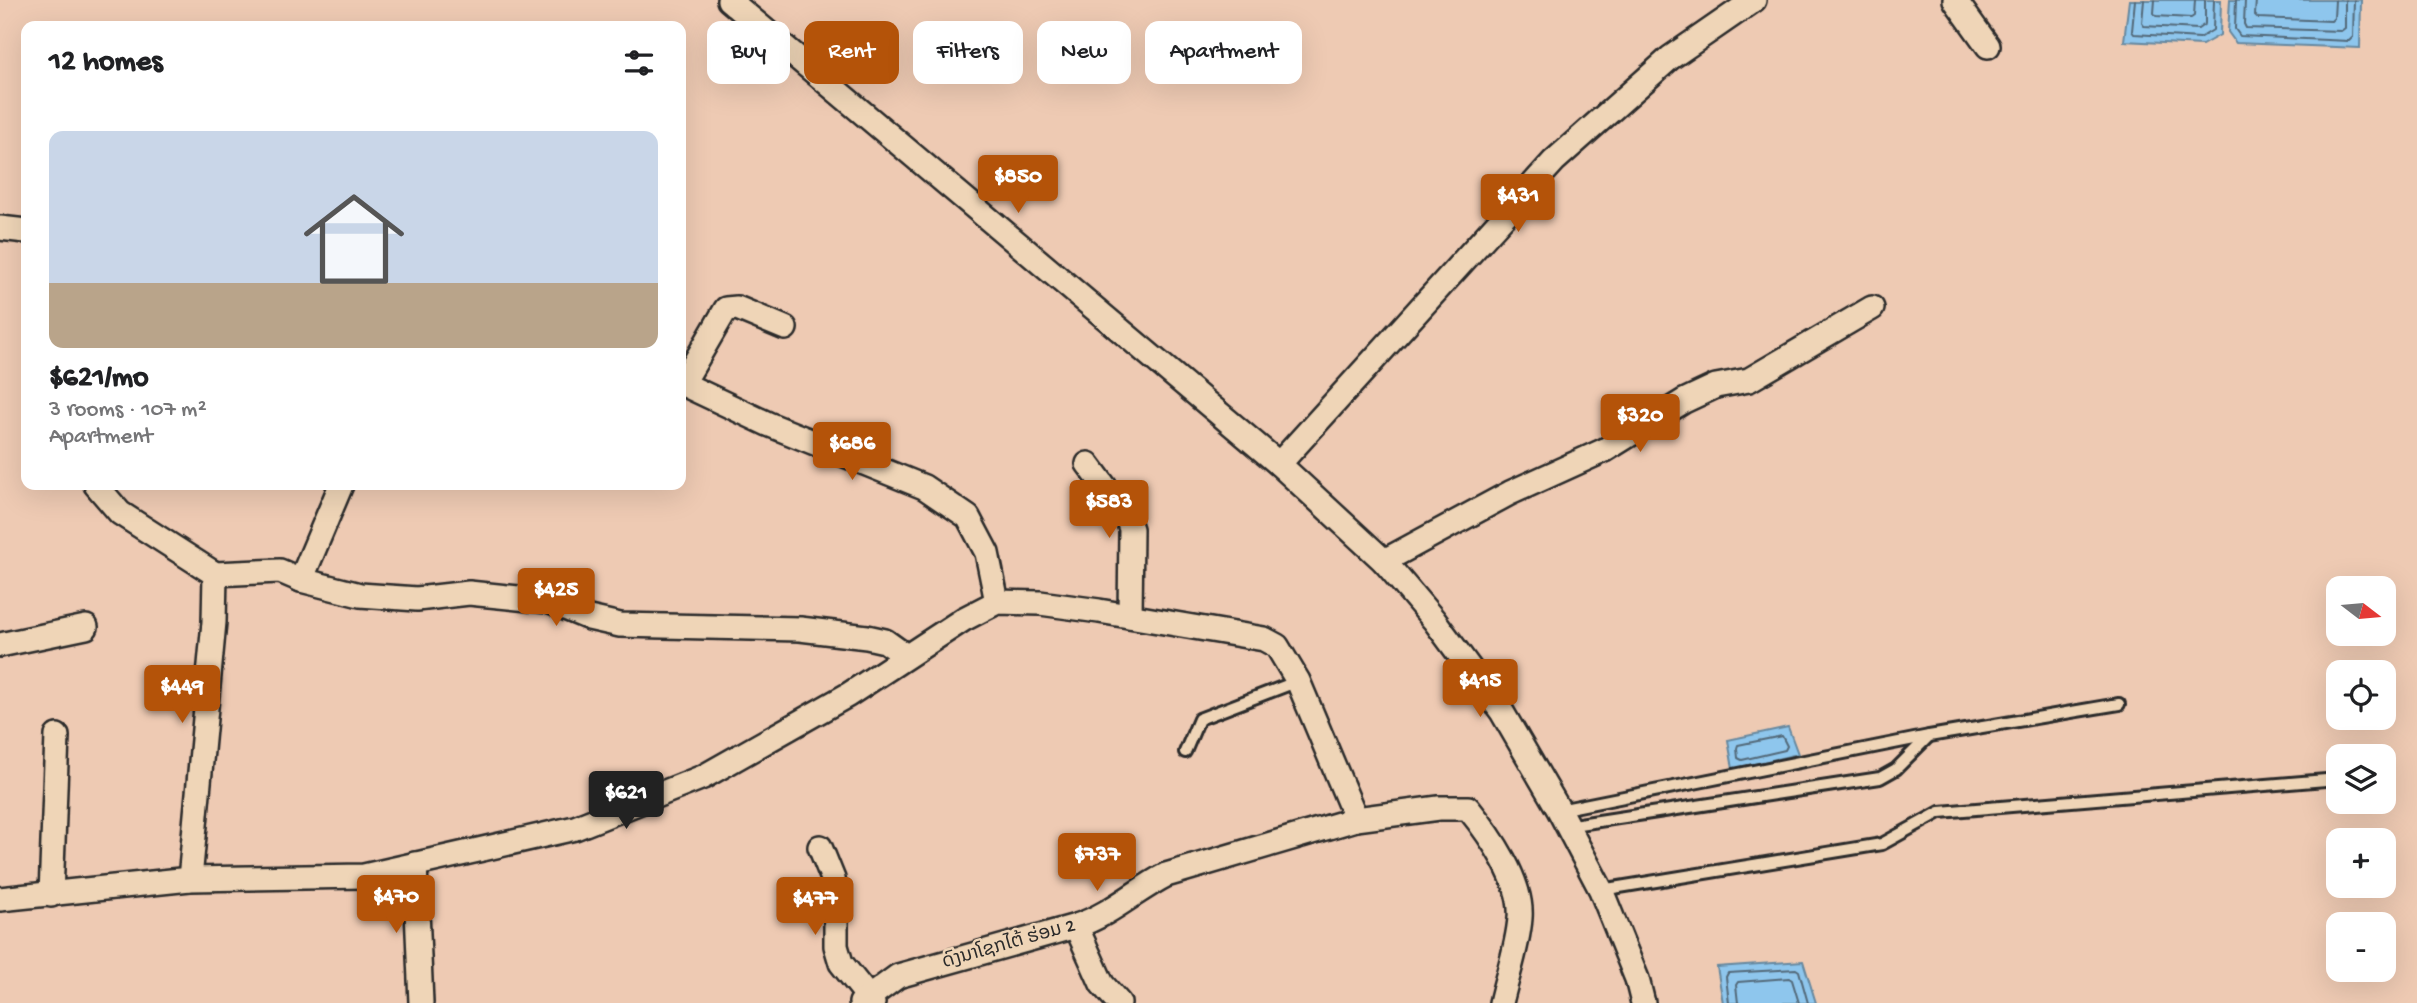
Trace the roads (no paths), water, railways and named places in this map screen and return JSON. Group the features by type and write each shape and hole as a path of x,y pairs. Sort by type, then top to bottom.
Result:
{"street":[{"path":"729,0 1279,464 1384,561 1434,621 1502,712 1601,890 1637,979 1643,1003"},
{"path":"1279,464 1554,161 1670,58 1754,0"},
{"path":"1955,0 1988,46"},
{"path":"0,228 21,230"},
{"path":"686,376 726,309 737,308 785,328"},
{"path":"1384,561 1510,493 1605,450 1684,401 1716,386 1749,380 1872,308"},
{"path":"686,385 768,424 924,487 968,517 987,552 997,601"},
{"path":"1088,464 1126,515 1131,529 1130,615"},
{"path":"100,490 120,513 215,574 280,571 301,580 360,595 417,599 469,593 548,601 589,618 620,625 800,629 885,641 906,656"},
{"path":"301,580 339,490"},
{"path":"190,879 214,622 215,574"},
{"path":"0,899 190,879 364,876 575,828 702,778 848,695 964,619 997,601 1040,603 1130,615 1264,639 1277,646 1298,681 1356,819"},
{"path":"0,645 86,627"},
{"path":"51,895 57,736"},
{"name":"ດົງນາໂຊກໄຕ້ ຮ່ອມ 2","path":"868,1001 898,976 1103,916 1144,886 1166,875 1356,819 1439,808 1468,808 1490,835 1518,893 1520,918 1502,1003"},
{"path":"820,847 835,887 836,946 841,963 868,1001"},
{"path":"415,864 421,1003"},
{"path":"1076,926 1102,984 1119,1003"}],"lane":[{"path":"1185,752 1199,719 1298,681"},
{"path":"1562,818 1929,736 2119,704"},
{"path":"1562,818 1880,778 1896,769 1929,736"},
{"path":"1601,890 1882,844 1940,812 2326,780"}],"water":[{"path":"2129,0 2221,0 2220,35 2202,45 2124,41"},
{"path":"2230,0 2361,0 2360,48 2236,43 2228,32"},
{"path":"1788,727 1798,754 1733,769 1728,740"},
{"path":"1803,961 1816,1003 1723,1003 1717,967"}]}
